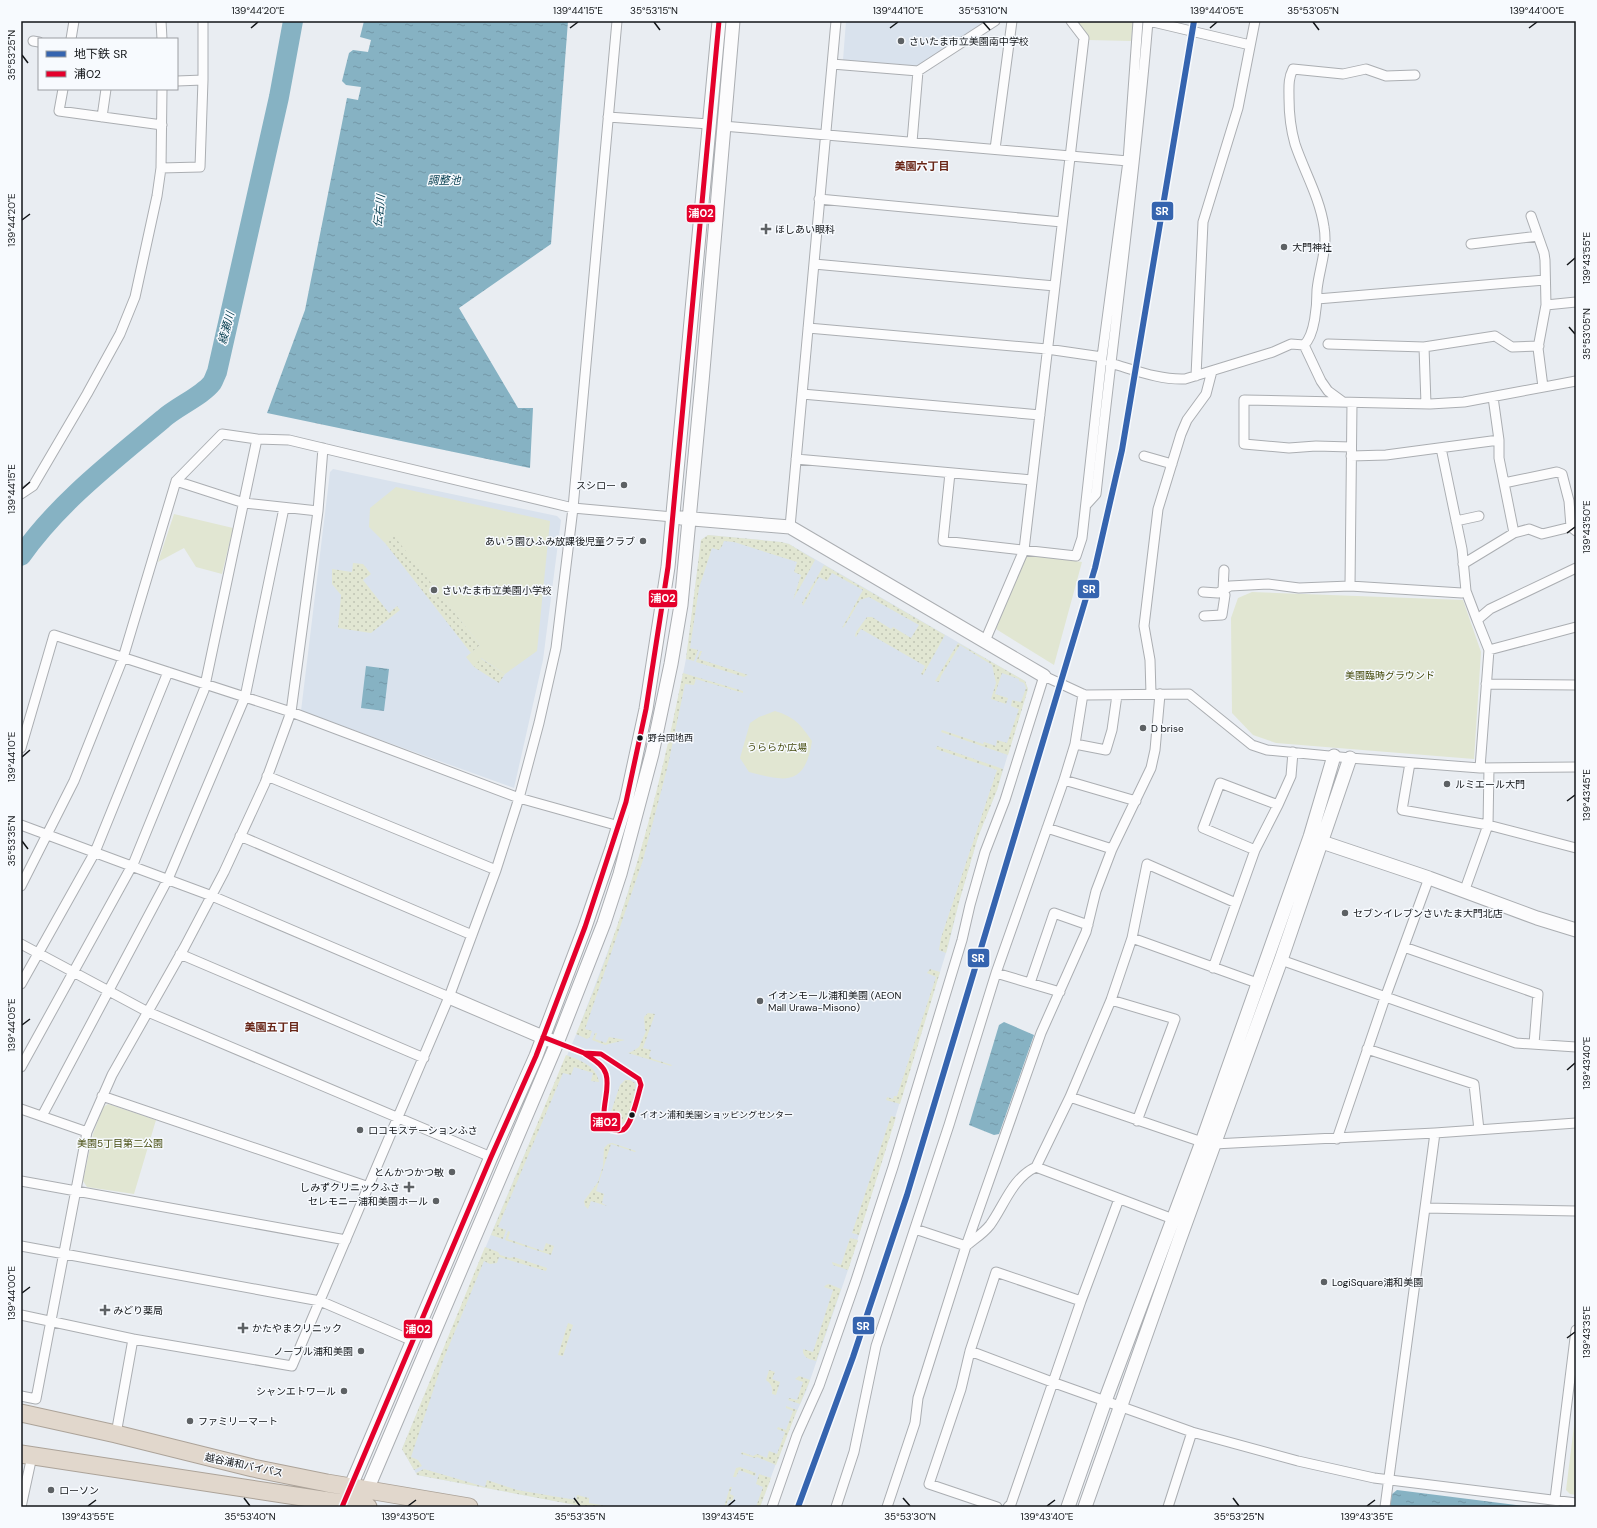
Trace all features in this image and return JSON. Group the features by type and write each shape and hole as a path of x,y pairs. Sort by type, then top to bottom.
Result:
{"highway":[{"name":"越谷浦和バイパス","path":"21,1413 116,1434 253,1468 469,1507"},
{"name":"越谷浦和バイパス","path":"26,1455 363,1507"}],"street":[{"path":"71,38 74,21"},
{"path":"161,21 162,38"},
{"path":"161,168 200,167 203,80 203,21"},
{"path":"21,1315 133,1339 292,1366 449,997 496,870 519,798 539,724 556,648 573,508 617,21"},
{"path":"343,1505 543,1037 585,927 618,826 633,772 646,709 668,568 719,21"},
{"path":"363,1507 368,1489 557,1043 604,923 620,874 652,754 676,638 681,605 703,374 733,21"},
{"path":"790,527 836,21"},
{"path":"832,64 918,71 995,21"},
{"path":"995,150 1012,21"},
{"path":"985,641 1024,550 1084,38 1072,21"},
{"path":"950,473 943,541 1076,556 1082,538 1102,357 1128,161 1138,21"},
{"path":"1086,505 1096,494 1110,363 1127,233 1148,21 1250,45"},
{"path":"1196,376 1203,222 1238,108 1255,21"},
{"path":"1110,363 1157,377 1185,379 1273,352 1291,344 1304,345 1309,340 1317,299 1318,275 1324,255 1324,227 1320,208 1294,142 1289,108 1289,78 1294,69 1343,74 1366,69 1386,76 1414,75"},
{"path":"912,142 918,71"},
{"path":"178,81 203,80"},
{"path":"63,90 59,111 162,125"},
{"path":"102,117 106,90"},
{"path":"21,494 33,486 87,394 120,334 135,297 158,196 161,168 162,90"},
{"path":"608,117 709,124"},
{"path":"723,126 1128,161"},
{"path":"820,199 1062,222"},
{"path":"1531,216 1544,253 1546,305 1539,346 1544,387"},
{"path":"1471,244 1538,236"},
{"path":"814,264 1055,286"},
{"path":"1317,299 1545,280"},
{"path":"1546,305 1576,302"},
{"path":"808,328 1047,349 1102,357"},
{"path":"1328,344 1424,346 1495,336 1512,348 1539,346"},
{"path":"1304,345 1321,381 1328,391 1347,403"},
{"path":"1424,346 1426,404"},
{"path":"1151,694 1150,660 1144,626 1158,509 1187,420 1206,394 1212,371"},
{"path":"1499,440 1386,455 1351,452 1316,446 1289,448 1244,444 1244,400 1426,404 1464,402 1576,381"},
{"path":"802,394 1040,415"},
{"path":"1493,397 1499,440 1499,458 1514,533"},
{"path":"1347,403 1351,452 1350,586"},
{"path":"21,886 74,781 123,658 176,481 222,434 258,439 289,440 573,508 790,527 1044,676 1083,694 1117,696 1189,694 1252,745 1266,750 1485,768 1576,767"},
{"path":"21,1067 132,866 206,684 258,439"},
{"path":"21,1396 36,1399 87,1132 112,1075 212,896 267,776 291,712 318,511 323,448"},
{"path":"1441,448 1462,549 1466,591 1489,650 1486,684 1485,768 1488,825 1464,892"},
{"path":"1144,456 1172,464"},
{"path":"796,459 1032,480"},
{"path":"1463,564 1514,533 1529,529 1542,534 1574,529 1572,500 1562,474 1557,472 1504,484"},
{"path":"176,481 244,503 318,511"},
{"path":"42,1116 168,879 245,697 284,508"},
{"path":"1456,521 1479,516"},
{"path":"1477,620 1490,609 1576,568"},
{"path":"1204,616 1222,615 1225,596 1224,570"},
{"path":"1203,592 1218,593 1230,586 1268,584 1299,588 1350,586 1462,593 1466,591"},
{"path":"1489,650 1575,630"},
{"path":"21,748 54,635 291,712 519,798 618,826"},
{"path":"21,984 95,852 168,672"},
{"path":"772,1507 797,1436 819,1386 893,1167 962,940 970,904 985,852 1005,800 1044,676"},
{"path":"1486,684 1576,685"},
{"path":"836,1507 854,1452 876,1346 915,1229 996,973 1064,780 1075,744 1083,694"},
{"path":"887,1507 915,1423 918,1398 966,1246 1042,1030 1078,953 1088,925 1096,891 1112,849 1151,768 1155,750 1160,694"},
{"path":"1075,744 1106,750 1112,730 1117,696"},
{"path":"1213,968 1255,850 1291,776 1293,752"},
{"path":"1068,1507 1173,1219 1208,1143 1281,960 1315,839 1334,756"},
{"path":"1086,1507 1122,1406 1208,1143 1258,983 1315,839 1350,758"},
{"path":"1410,763 1402,810 1488,825 1576,848"},
{"path":"267,776 496,870"},
{"path":"1064,780 1136,801"},
{"path":"1255,850 1203,828 1220,782 1278,805"},
{"path":"21,825 212,896 557,1043"},
{"path":"1047,828 1112,849"},
{"path":"240,836 472,936"},
{"path":"1315,839 1429,878 1537,918 1576,930"},
{"path":"966,1246 984,1232 1016,1183 1026,1172 1036,1167 1070,1098 1111,1000 1132,938 1147,864 1236,903"},
{"path":"1337,1139 1367,1049 1429,878"},
{"path":"1030,983 1054,914 1088,925"},
{"path":"1132,938 1258,983"},
{"path":"21,944 148,1012 491,1157"},
{"path":"1404,947 1538,994 1534,1044"},
{"path":"180,954 424,1058"},
{"path":"1281,960 1385,998 1516,1042 1576,1047"},
{"path":"996,973 1060,992"},
{"path":"1111,1000 1175,1019 1137,1121"},
{"path":"1367,1049 1474,1084 1479,1130"},
{"path":"102,1096 369,1187"},
{"path":"1070,1098 1208,1143 1337,1139 1576,1123"},
{"path":"21,1108 87,1132"},
{"path":"1385,1507 1435,1133"},
{"path":"1036,1167 1173,1219"},
{"path":"21,1181 346,1240"},
{"path":"1008,1507 1011,1504 1052,1382 1119,1199"},
{"path":"1425,1208 1576,1211"},
{"path":"915,1229 966,1246"},
{"path":"21,1246 320,1301 413,1341"},
{"path":"997,1507 929,1484 961,1389 970,1351 996,1272 1081,1301"},
{"path":"1554,1504 1576,1330"},
{"path":"116,1434 133,1339"},
{"path":"970,1351 1192,1432 1298,1461 1374,1478 1554,1504 1576,1503"},
{"path":"1168,1507 1192,1432"},
{"path":"21,1507 26,1455"}],"shaded area":[{"name":"さいたま市立美園南中学校","path":"846,21 987,21 918,66 843,60"},
{"name":"さいたま市立美園小学校","path":"333,469 557,516 561,520 543,660 514,788 301,711 330,472"},
{"name":"イオンモール浦和美園 (AEON Mall Urawa-Misono)","path":"708,535 789,544 1025,681 1028,689 997,790 978,837 949,943 848,1270 807,1389 788,1431 760,1507 586,1507 417,1475 402,1449 516,1174 578,1030 617,927 647,831 668,747 686,659 701,540"}],"green space":[{"path":"1075,21 1133,21 1131,41 1088,40"},
{"path":"396,487 550,521 537,651 505,674 481,658 474,667 466,657 480,645 394,536 385,543 369,527 370,508"},
{"path":"174,514 233,528 222,574 196,567 184,548 158,562"},
{"path":"394,535 480,645 471,653 385,543"},
{"path":"708,535 781,542 789,544 815,560 793,600 801,575 794,572 797,562 734,542 724,541 719,550 712,548 699,588 690,648 698,650 694,661 686,659 701,540"},
{"path":"1026,554 1082,562 1054,665 996,629"},
{"path":"353,563 363,564 371,574 363,580 389,613 397,606 400,610 371,633 338,628 341,595 332,584 332,569 352,572"},
{"path":"824,565 945,635 923,675 921,674 925,666 861,629 856,637 855,636 856,632 867,617 872,617 891,629 893,627 911,638 919,625 869,597 860,600 842,628 863,590 832,573 827,581 819,577 803,606 802,603"},
{"name":"美園臨時グラウンド","path":"1252,592 1463,600 1481,652 1474,759 1276,743 1253,735 1232,713 1231,618 1238,598"},
{"path":"958,643 1025,681 1028,689 1008,755 941,732 942,730 983,744 984,742 996,746 997,740 1007,743 1019,709 1011,706 1012,700 1021,702 1026,688 1024,683 1019,681 1019,679 1002,673 995,694 1008,698 1006,704 991,699 996,683 992,665 960,645 941,676 939,682 935,681"},
{"path":"700,651 702,651 699,659 748,675 744,677 696,662"},
{"path":"480,658 505,674 499,683 474,667"},
{"path":"683,673 743,691 743,693 696,679 694,685 685,684 668,765 643,860 585,1029 592,1031 590,1037 587,1039 576,1034 610,946 639,856 663,765"},
{"name":"うららか広場","path":"775,711 788,716 797,722 812,741 809,756 804,766 799,773 792,777 773,778 749,772 740,758 750,723 759,717"},
{"path":"937,746 1003,769 997,790 978,837 946,953 939,950 941,938 997,770 936,749"},
{"path":"930,969 940,972 900,1104 886,1100 887,1097 893,1099 894,1096 897,1096 936,977 927,973"},
{"path":"648,1013 655,1014 643,1048 651,1050 649,1056 653,1059 672,1065 671,1066 628,1053 639,1047 646,1031 644,1017"},
{"path":"595,1033 597,1033 595,1039 606,1043 609,1037 625,1040 605,1045 592,1040"},
{"path":"566,1055 587,1064 595,1071 599,1082 591,1081 593,1073 574,1067 571,1075 563,1073 498,1227 506,1230 503,1239 491,1235"},
{"path":"625,1080 630,1080 635,1083 635,1096 626,1121 622,1124 617,1124 612,1120 610,1115 620,1085"},
{"name":"美園5丁目第二公園","path":"108,1104 156,1120 134,1194 87,1187 83,1181 93,1134 103,1107"},
{"path":"891,1116 896,1117 859,1235 852,1233"},
{"path":"612,1143 636,1151 635,1152 611,1144 596,1191 604,1194 602,1203 607,1206 591,1201 588,1209 585,1206 584,1201 598,1182 603,1166 604,1148 608,1144"},
{"path":"508,1231 510,1232 508,1239 543,1251 546,1243 554,1246 551,1255 505,1240"},
{"path":"850,1238 858,1240 848,1270 833,1265 832,1262 841,1265"},
{"path":"485,1247 498,1252 500,1255 510,1258 514,1257 547,1268 546,1271 499,1257 497,1263 490,1264 484,1261 444,1358 411,1457 418,1460 422,1466 414,1470 402,1449"},
{"path":"829,1284 841,1289 816,1361 805,1356 803,1349 813,1352 833,1290 824,1287"},
{"path":"568,1323 573,1325 563,1356 558,1355"},
{"path":"769,1370 775,1372 772,1379 780,1382 776,1395 772,1394 771,1386 766,1380"},
{"path":"799,1376 810,1380 800,1404 788,1400 789,1398 797,1400 803,1382 795,1379"},
{"path":"786,1406 797,1410 776,1465 757,1457 755,1458 741,1454 742,1452 753,1456 757,1454 767,1458 769,1451 777,1454 785,1432 777,1429 778,1427 786,1430 793,1411 786,1408"},
{"path":"1576,1410 1576,1495 1570,1494 1566,1490"},
{"path":"740,1467 756,1473 755,1476 739,1470 736,1477 733,1477 736,1468"},
{"path":"424,1469 485,1487 487,1480 517,1490 576,1500 577,1495 589,1498 589,1503 613,1507 586,1507 417,1475 416,1473"},
{"path":"759,1474 771,1478 760,1507 756,1507 763,1487 756,1484"},
{"path":"730,1487 732,1487 730,1494 734,1496 732,1501 728,1500 726,1507 724,1507"}],"water":[{"name":"調整池","path":"364,21 568,21 551,244 459,308 518,408 533,408 530,468 267,413 305,310 347,98 358,100 361,87 346,85 342,81 349,53 353,50 368,52 371,40 360,37"},
{"path":"366,666 389,669 384,711 361,708"},
{"path":"1004,1022 1034,1035 999,1134 994,1135 969,1125 999,1025"},
{"path":"1397,1490 1533,1507 1390,1507 1392,1494"}],"waterway":[{"name":"綾瀬川","path":"21,556 36,536 69,500 168,415 208,388 212,383 217,372 279,97 293,21"}],"metro line":[{"name":"SR","path":"798,1507 853,1357 907,1195 1095,568 1122,450 1194,21"}],"transit line":[{"name":"浦02","path":"342,1507 491,1157 536,1056 585,927 626,802 646,709 668,567 719,21"},
{"name":"浦02","path":"543,1037 584,1053"},
{"name":"浦02","path":"584,1053 601,1054 639,1079 641,1085 634,1109 629,1122 623,1130 618,1131 608,1127 604,1117 607,1085 605,1070 584,1053"}],"place":[{"name":"さいたま市立美園南中学校","path":"901,41"},
{"name":"ほしあい眼科","path":"766,229"},
{"name":"大門神社","path":"1284,247"},
{"name":"スシロー","path":"624,485"},
{"name":"あいう園ひふみ放課後児童クラブ","path":"643,541"},
{"name":"さいたま市立美園小学校","path":"434,590"},
{"name":"D brise","path":"1143,728"},
{"name":"野台団地西","path":"640,738"},
{"name":"ルミエール大門","path":"1447,784"},
{"name":"セブンイレブンさいたま大門北店","path":"1345,913"},
{"name":"イオンモール浦和美園 (AEON Mall Urawa-Misono)","path":"760,1001"},
{"name":"イオン浦和美園ショッピングセンター","path":"632,1115"},
{"name":"ロコモステーションふさ","path":"360,1130"},
{"name":"とんかつかつ敏","path":"452,1172"},
{"name":"しみずクリニックふさ","path":"409,1187"},
{"name":"セレモニー浦和美園ホール","path":"436,1201"},
{"name":"LogiSquare浦和美園","path":"1324,1282"},
{"name":"みどり薬局","path":"105,1310"},
{"name":"かたやまクリニック","path":"243,1328"},
{"name":"ノーブル浦和美園","path":"361,1351"},
{"name":"シャンエトワール","path":"344,1391"},
{"name":"ファミリーマート","path":"190,1421"},
{"name":"ローソン","path":"51,1490"}],"district":[{"name":"美園六丁目","path":"922,166"},
{"name":"美園五丁目","path":"272,1027"}],"water label":[{"name":"伝右川","path":"379,211"}]}
